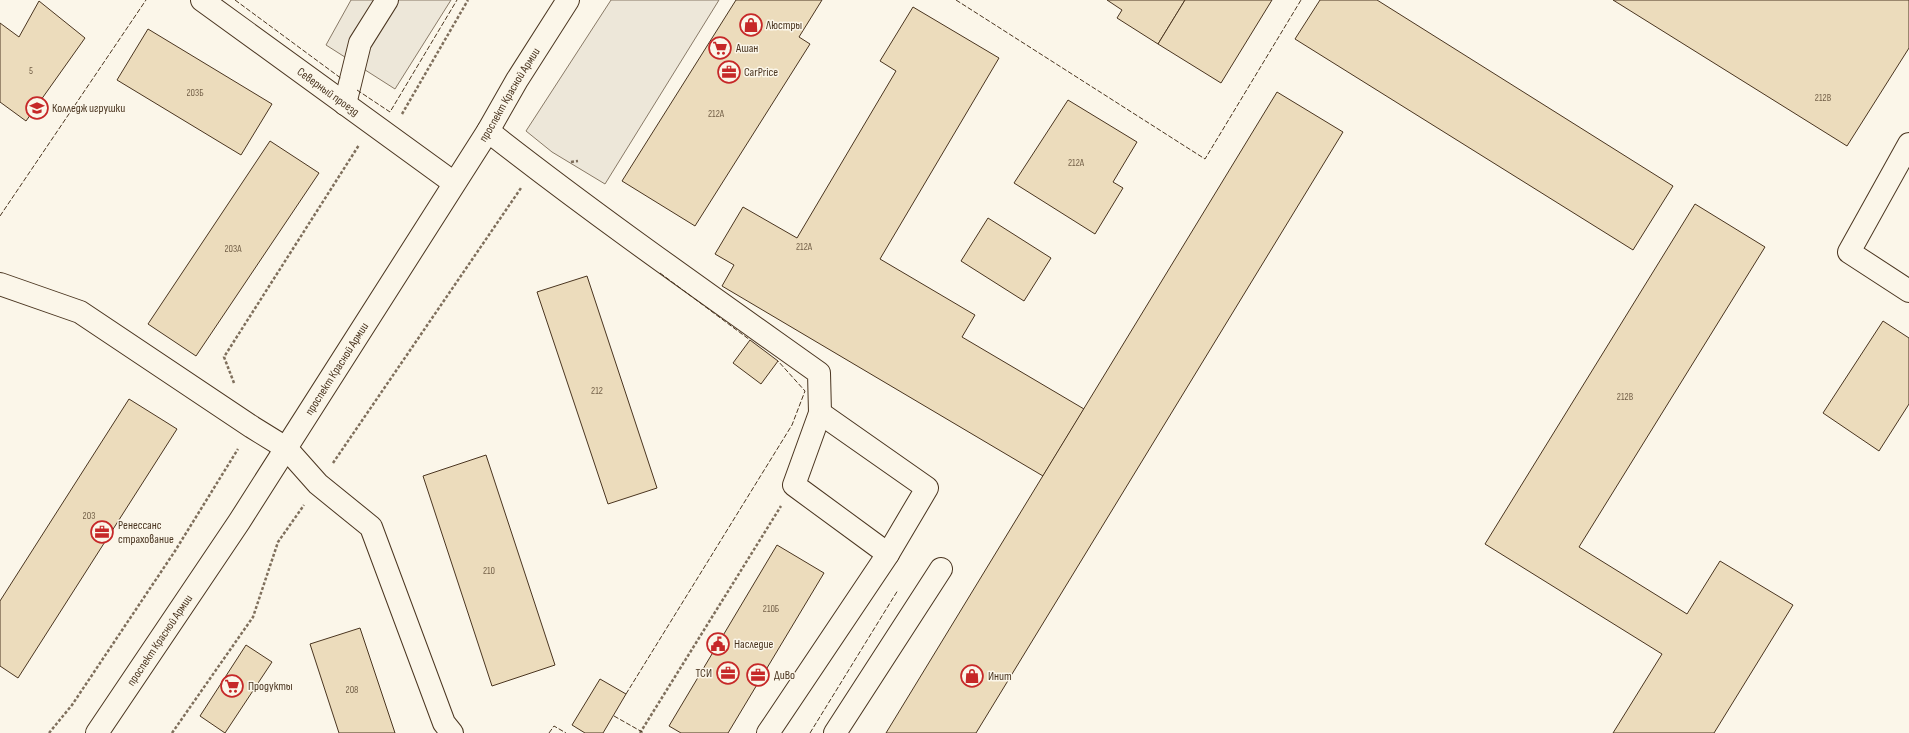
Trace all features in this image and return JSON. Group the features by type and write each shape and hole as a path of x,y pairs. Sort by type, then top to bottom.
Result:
{"main road":[{"name":"Северный проезд","path":"202,0 454,183"},
{"path":"345,104 360,43 387,0"},
{"name":"проспект Красной Армии","path":"97,733 239,522 488,130 517,80 568,0"},
{"path":"488,130 535,168 708,294 820,373 820,413 794,485 888,554"},
{"path":"1909,144 1849,252 1909,290"},
{"path":"0,284 80,312 252,427 286,448 318,484 371,527 444,723 452,733"},
{"path":"768,733 888,554 927,488 820,413"},
{"path":"835,733 941,569"}],"path":[{"path":"399,119 468,0"},
{"path":"235,385 224,357 372,124"},
{"path":"172,733 253,617 278,542 451,293 535,168 578,161"},
{"path":"49,733 72,705 175,551 252,427"},
{"path":"640,733 794,485"}],"shaded area":[{"path":"351,0 451,0 395,89 326,45"},
{"path":"611,0 719,0 605,184 552,152 526,131"}],"building":[{"path":"736,0 822,0 799,37 810,44 695,226 622,181"},
{"path":"1107,0 1185,0 1158,44 1117,18 1122,10"},
{"path":"1185,0 1272,0 1221,83 1158,44"},
{"path":"1320,0 1377,0 1673,186 1633,250 1295,39"},
{"path":"1613,0 1909,0 1909,48 1847,146"},
{"path":"39,1 85,38 26,121 0,102 0,23 19,37"},
{"path":"913,7 999,58 880,259 975,315 962,337 1084,409 1043,476 722,286 734,265 715,254 743,207 797,238 896,71 880,61"},
{"path":"148,29 272,104 241,155 117,80"},
{"path":"1277,92 1343,132 976,733 886,733"},
{"path":"1068,100 1137,142 1113,182 1123,188 1095,234 1014,183"},
{"path":"270,141 319,173 196,356 148,324"},
{"path":"1695,204 1765,247 1579,547 1687,614 1720,561 1793,605 1714,733 1613,733 1662,654 1485,544"},
{"path":"988,218 1051,258 1024,301 961,261"},
{"path":"587,276 657,488 608,504 537,292"},
{"path":"1883,321 1909,338 1909,404 1879,451 1823,413"},
{"path":"750,340 778,361 761,384 733,363"},
{"path":"129,399 177,429 18,678 0,666 0,601"},
{"path":"486,455 555,665 492,686 423,476"},
{"path":"777,545 824,573 728,733 681,733 669,726"},
{"path":"360,628 395,733 339,733 310,644"},
{"path":"246,645 272,662 225,733 200,716"},
{"path":"600,679 626,694 603,733 585,733 572,725"}],"fence":[{"path":"0,216 146,0"},
{"path":"235,0 342,79"},
{"path":"357,90 390,112 457,0"},
{"path":"956,0 1205,159 1301,0"},
{"path":"660,273 750,340"},
{"path":"626,694 792,425 805,391 778,361"},
{"path":"810,733 898,590"},
{"path":"614,716 644,733"},
{"path":"549,733 554,726 566,733"}],"place":[{"name":"Люстры","path":"751,25"},
{"name":"Ашан","path":"720,48"},
{"name":"CarPrice","path":"729,72"},
{"name":"Колледж игрушки","path":"37,108"},
{"name":"Ренессанс страхование","path":"102,532"},
{"name":"Наследие","path":"718,644"},
{"name":"ТСИ","path":"728,673"},
{"name":"ДиВо","path":"758,675"},
{"name":"Инит","path":"972,676"},
{"name":"Продукты","path":"232,686"}]}
